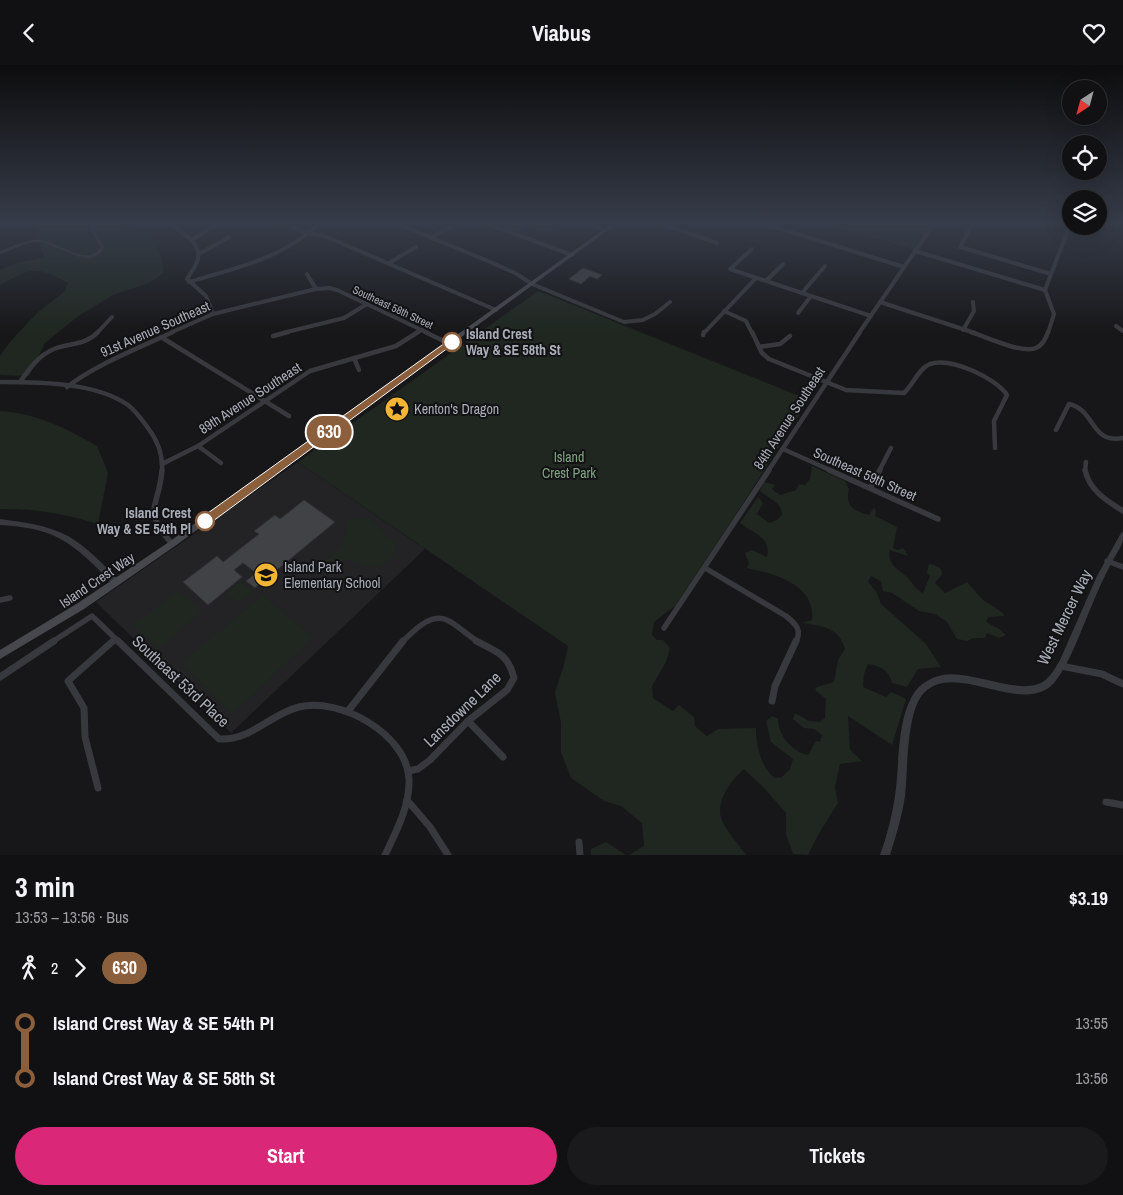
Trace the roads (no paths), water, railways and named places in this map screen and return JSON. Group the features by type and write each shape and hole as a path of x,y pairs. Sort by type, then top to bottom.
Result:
{"main road":[{"name":"Island Crest Way","path":"0,655 54,623 172,544 567,259"}],"street":[{"path":"197,259 188,276 189,282 206,296 213,314"},
{"path":"189,282 260,259"},
{"path":"379,259 496,310"},
{"path":"389,263 396,259"},
{"path":"481,259 515,273 532,284 629,323 636,323 652,316 670,302"},
{"path":"741,259 730,269 871,316"},
{"path":"878,259 904,267"},
{"name":"84th Avenue Southeast","path":"664,628 910,259"},
{"path":"941,259 1045,290"},
{"path":"1000,259 1051,274"},
{"path":"880,302 1016,347 1031,349 1045,343 1054,316 1054,309 1045,290 1057,259"},
{"path":"766,281 783,264"},
{"path":"802,293 825,266"},
{"path":"307,274 316,289"},
{"path":"703,335 756,278"},
{"name":"Southeast 58th Street","path":"316,289 329,288 368,304 450,343"},
{"name":"91st Avenue Southeast","path":"67,387 93,369 213,314 316,289"},
{"path":"798,313 811,296"},
{"path":"963,330 974,311 973,302"},
{"path":"273,336 344,318 368,304"},
{"path":"724,311 746,321 765,356 774,362 852,391 896,394 907,391 926,367 933,363 946,363 977,373 998,384 1006,395 994,421 995,448"},
{"path":"20,382 32,364 53,349 91,340 112,317"},
{"path":"1116,326 1123,331"},
{"name":"89th Avenue Southeast","path":"162,464 198,446 310,371 396,346 422,330"},
{"path":"759,347 780,344 790,336"},
{"path":"161,337 290,416"},
{"path":"354,358 359,370"},
{"path":"0,382 67,387 113,398 135,411 161,449 160,480 153,499 152,513 158,528 172,544"},
{"path":"1056,430 1066,407 1069,404 1074,404 1085,413 1096,432 1107,438 1118,440 1123,438"},
{"path":"198,446 221,463"},
{"path":"870,488 891,448"},
{"name":"Southeast 59th Street","path":"783,449 938,519"},
{"path":"1086,462 1086,476 1090,484 1102,497 1123,511"},
{"path":"0,522 25,523 66,537 94,559 116,582"},
{"name":"West Mercer Way","path":"885,855 900,796 911,709 921,691 929,683 949,678 1018,689 1034,689 1048,683 1061,666 1107,561 1123,535"},
{"path":"1107,561 1123,567"},
{"path":"705,568 786,616 796,625 799,632 798,638 775,686 772,701"},
{"path":"0,600 10,597"},
{"name":"Southeast 53rd Place","path":"0,677 92,617 219,739 232,740 245,735 298,707 328,706 348,711 369,723 396,747 403,757 408,771 405,808 385,855"},
{"name":"Lansdowne Lane","path":"348,711 402,641 422,624 433,619 441,619 456,625 476,641 506,657 514,672 514,678 507,690 468,721 430,760 418,769 408,771"},
{"path":"98,788 85,737 84,708 68,681 116,639"},
{"path":"1061,666 1102,674 1123,684"},
{"path":"468,721 503,757"},
{"path":"407,800 430,827 448,855"},
{"path":"1106,802 1123,805"},
{"path":"580,841 580,855"}],"place":[{"name":"Island Crest Way & SE 58th St","path":"452,342"},
{"name":"Kenton's Dragon","path":"397,409"},
{"name":"Island Crest Way & SE 54th Pl","path":"205,521"},
{"name":"Island Park Elementary School","path":"266,575"}],"park label":[{"name":"Island Crest Park","path":"569,466"}]}
